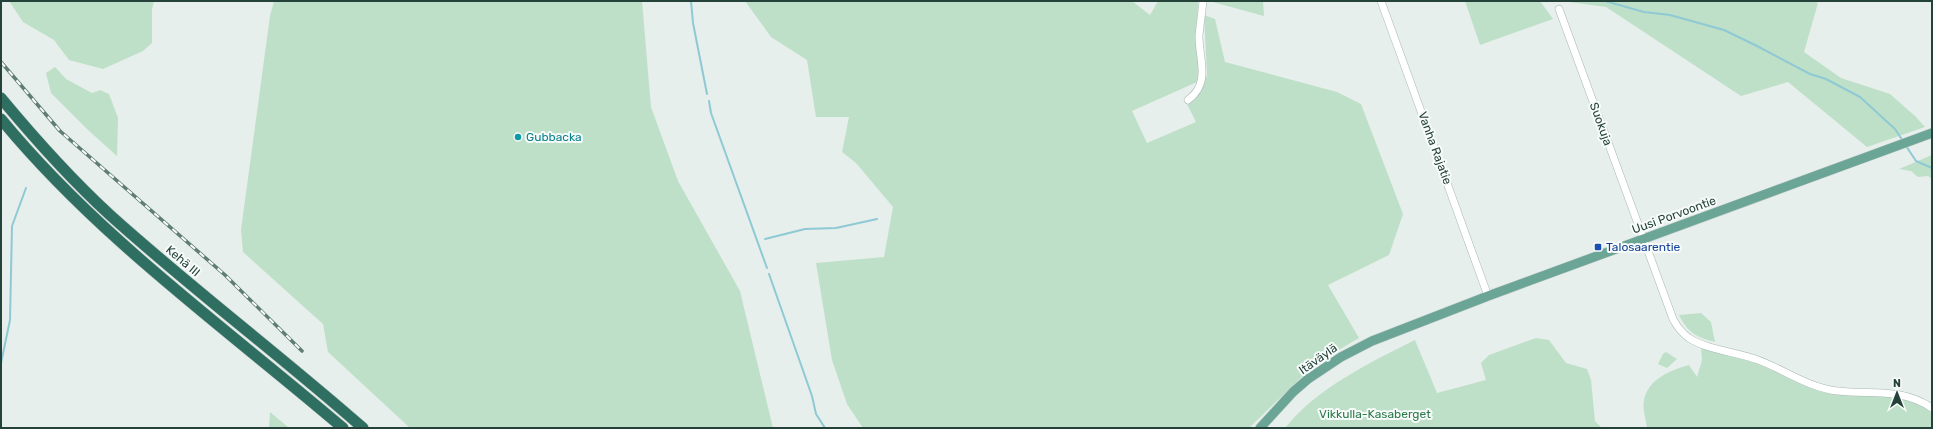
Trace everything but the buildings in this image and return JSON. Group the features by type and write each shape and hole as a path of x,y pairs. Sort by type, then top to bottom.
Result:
{"highway":[{"name":"Kehä III","path":"1,98 41,144 109,214 363,428"},
{"path":"1,118 58,182 114,236 172,287 284,378 342,428"},
{"path":"284,378 295,394 333,428"}],"main road":[{"name":"Uusi Porvoontie","path":"1402,328 1932,133"},
{"name":"Itäväylä","path":"1260,428 1293,392 1323,368 1354,350 1402,328"}],"street":[{"path":"1188,100 1196,94 1203,74 1199,36 1203,1"},
{"name":"Vanha Rajatie","path":"1381,1 1488,296"},
{"name":"Suokuja","path":"1559,10 1644,239"},
{"path":"1644,239 1673,320 1677,327 1689,338 1698,343 1758,360 1822,388 1838,391 1902,394 1914,397 1932,408"}],"green space":[{"path":"9,1 154,1 152,9 152,43 143,51 103,69 69,60 54,40 23,22"},
{"path":"274,1 642,1 651,107 678,181 740,291 773,428 410,428 328,352 323,324 243,252 241,230 270,16"},
{"path":"745,1 1132,1 1150,15 1158,1 1198,1 1197,36 1200,74 1197,82 1132,111 1147,143 1196,122 1187,104 1197,96 1207,75 1204,15 1215,19 1225,62 1337,92 1361,104 1403,214 1389,255 1328,285 1359,338 1315,364 1249,428 863,428 847,404 832,360 816,263 884,257 893,207 856,163 842,152 849,117 816,117 807,60 771,37"},
{"path":"1209,1 1263,1 1264,16"},
{"path":"1465,1 1540,1 1553,19 1480,45"},
{"path":"1562,1 1814,1 1818,3 1804,52 1841,78 1890,94 1925,127 1867,147 1788,82 1741,96 1606,7"},
{"path":"55,67 66,79 92,93 100,90 109,94 118,118 117,156 51,93 46,73"},
{"path":"1932,155 1932,179 1928,176 1918,177 1911,171 1899,169"},
{"path":"1701,313 1711,322 1715,342 1698,336 1689,330 1679,315"},
{"name":"Vikkulla-Kasaberget","path":"1536,338 1549,340 1566,363 1587,369 1591,380 1595,421 1602,428 1285,428 1312,401 1328,389 1362,367 1415,340 1437,393 1486,380 1481,363 1489,355"},
{"path":"1701,346 1755,363 1819,391 1833,394 1894,397 1918,403 1932,413 1932,428 1647,428 1644,400 1650,386 1661,376 1689,365 1697,377 1702,360"},
{"path":"1666,352 1677,359 1667,368 1658,364 1663,354"},
{"path":"270,412 289,428 269,428"}],"waterway":[{"path":"691,1 693,23 707,94"},
{"path":"1605,1 1644,12 1670,15 1724,30 1810,74 1826,79 1860,97 1895,129 1903,141"},
{"path":"709,101 711,113 767,268"},
{"path":"1906,146 1916,161 1932,168"},
{"path":"1,363 10,320 12,226 26,188"},
{"path":"765,239 805,229 836,228 877,219"},
{"path":"769,274 812,396 816,414 825,428"}],"railway":[{"path":"1,62 60,131 225,275 302,351"}],"place":[{"name":"Gubbacka","path":"518,137"},
{"name":"Talosaarentie","path":"1598,247"}]}
